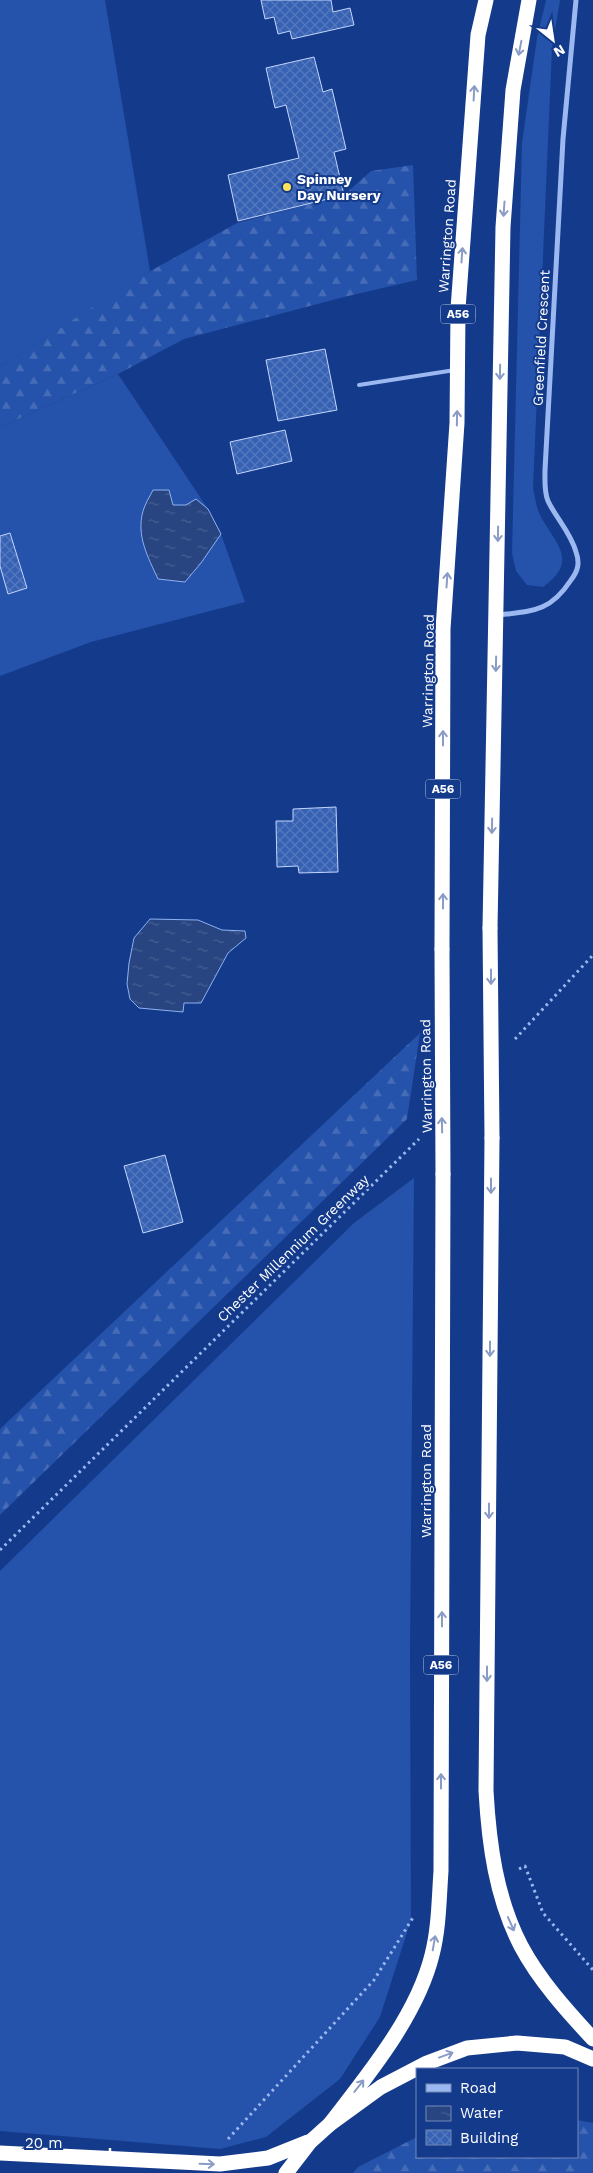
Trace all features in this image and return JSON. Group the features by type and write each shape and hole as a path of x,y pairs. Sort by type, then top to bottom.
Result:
{"highway":[{"name":"Warrington Road","path":"330,2124 375,2066 420,1988 432,1955 438,1919 441,1871 443,628 457,423 458,309 478,35 486,0"},
{"path":"530,0 513,90 503,227 490,928 492,1138 486,1791 489,1836 496,1878 507,1914 521,1946 545,1982 593,2039"},
{"path":"286,2173 310,2142 330,2124 389,2083 426,2062 467,2048 517,2043 564,2047 593,2059"},
{"path":"0,2153 220,2164 268,2158 310,2142"}],"street":[{"name":"Greenfield Crescent","path":"496,615 531,611 550,605 563,592 575,574 579,563 576,549 547,500 545,470 563,139 576,0"}],"lane":[{"path":"359,385 457,370"}],"path":[{"path":"508,1046 593,955"},
{"name":"Chester Millennium Greenway","path":"0,1550 424,1134"},
{"path":"496,1878 525,1866 543,1913 593,1970"},
{"path":"225,2142 374,1980 414,1916 438,1919"}],"green space":[{"path":"0,0 105,0 150,271 0,367"},
{"path":"546,0 560,0 552,48 533,488 539,512 557,543 562,560 560,568 554,577 543,587 527,585 516,571 512,553 522,143 537,38"},
{"path":"413,165 417,280 184,339 118,374 0,427 0,367 136,279 237,223 344,195 371,171"},
{"path":"118,374 208,509 221,534 245,602 91,642 0,676 0,427"},
{"path":"420,1033 407,1119 0,1515 0,1429"},
{"path":"414,1178 410,1652 411,1920 380,2017 340,2079 266,2137 220,2149 0,2131 0,1571 354,1223"},
{"path":"578,2120 593,2123 593,2173 353,2173 358,2167 416,2138 416,2158 578,2158"}],"water":[{"path":"153,490 169,490 173,505 186,505 196,499 208,509 221,534 185,582 158,579 144,546 141,520 144,508"},
{"path":"150,919 198,920 222,930 245,931 246,938 228,953 201,1003 184,1003 183,1012 139,1008 130,999 127,984 134,938"}],"building":[{"path":"261,0 331,0 333,12 350,8 354,25 292,39 290,31 278,34 274,17 265,19"},
{"path":"314,57 323,92 332,89 346,149 334,152 344,195 238,221 228,175 299,158 286,105 275,108 266,68"},
{"path":"325,349 337,410 278,421 266,360"},
{"path":"285,430 292,461 237,474 230,442"},
{"path":"10,533 27,588 8,594 0,566 0,536"},
{"path":"336,807 338,872 299,873 298,866 277,867 276,821 293,821 293,809"},
{"path":"165,1155 183,1222 143,1233 124,1166"}],"place":[{"name":"Spinney Day Nursery","path":"287,187"}]}
